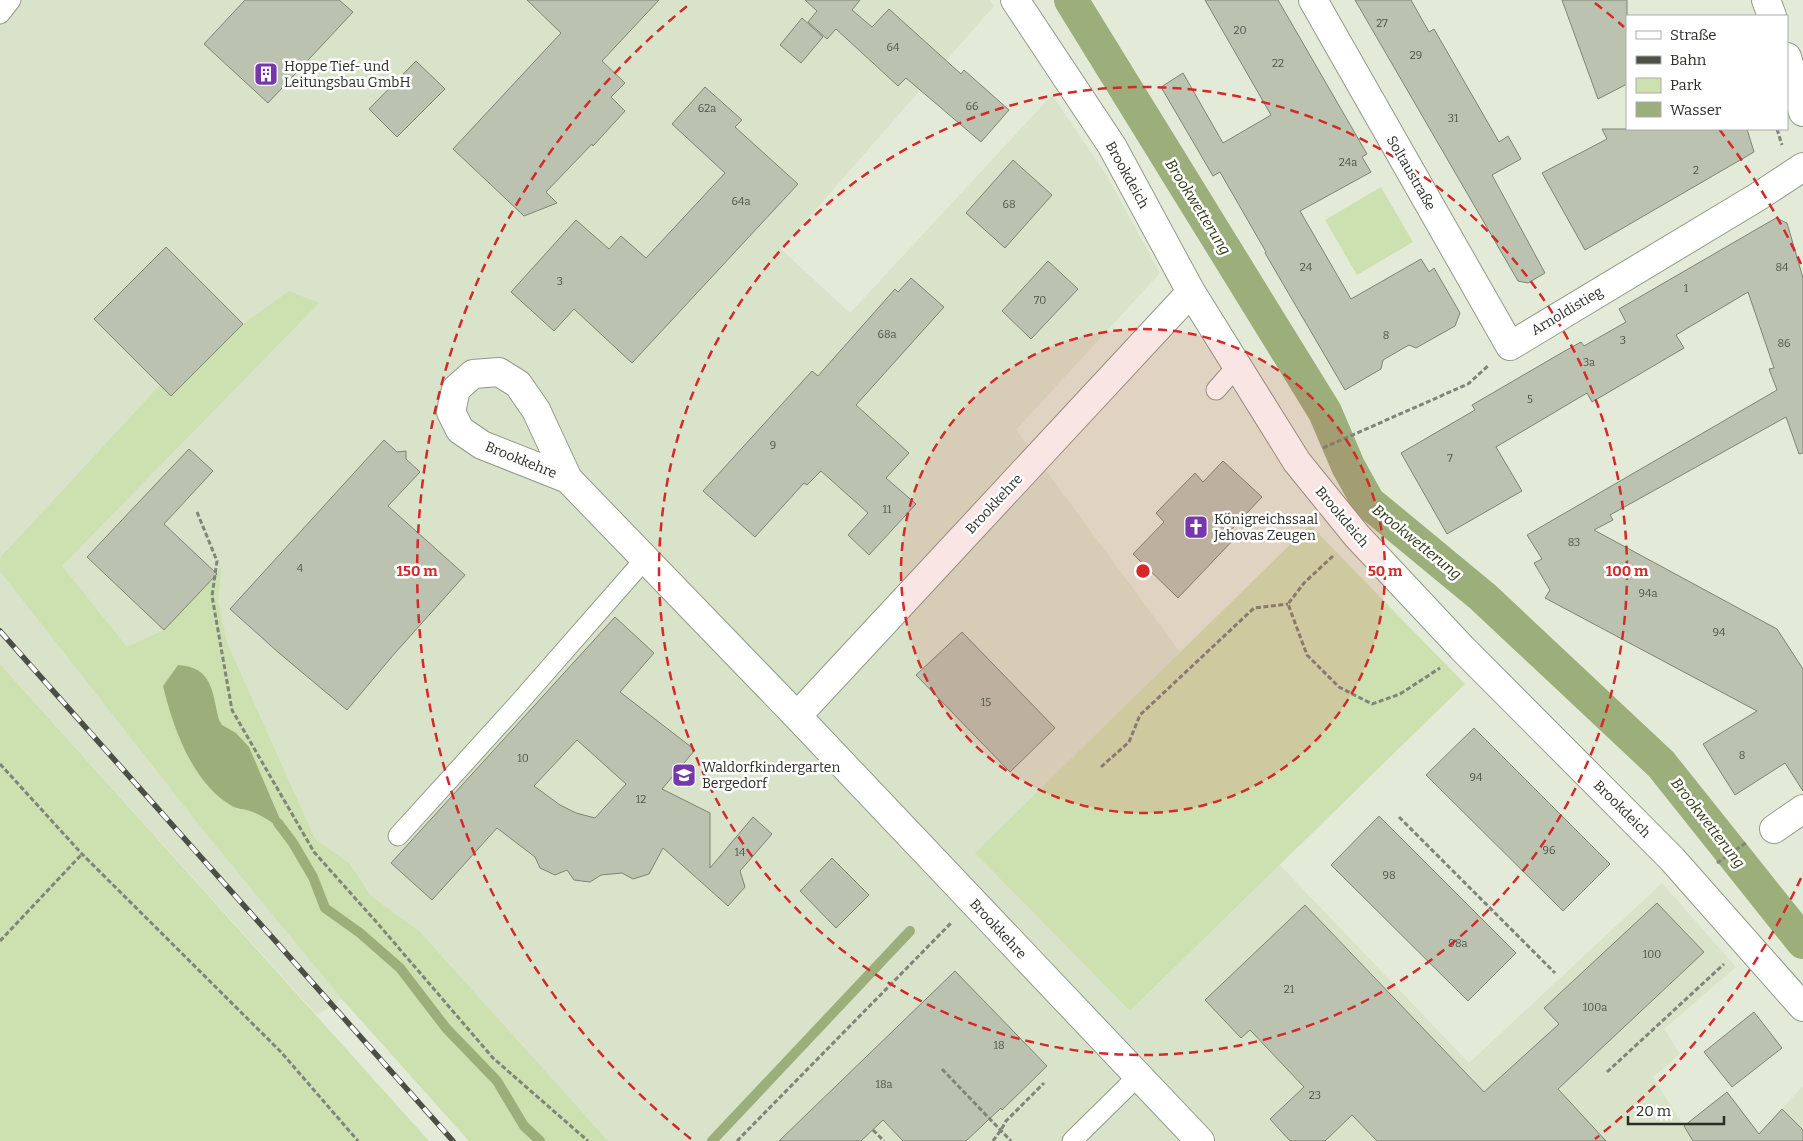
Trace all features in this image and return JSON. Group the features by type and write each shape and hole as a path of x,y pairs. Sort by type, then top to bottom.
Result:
{"street":[{"name":"Brookdeich","path":"1015,0 1112,146 1190,292 1297,462 1357,536 1462,648 1672,859 1803,1007"},
{"name":"Soltaustraße","path":"1313,0 1510,346"},
{"path":"1766,0 1772,15"},
{"path":"1788,60 1803,112"},
{"name":"Arnoldistieg","path":"1510,346 1759,196 1803,167"},
{"name":"Brookkehre","path":"797,716 1190,292"},
{"name":"Brookkehre","path":"568,479 797,716 1200,1141"},
{"path":"1763,833 1803,809"}],"lane":[{"path":"0,14 11,0"},
{"path":"1216,390 1237,366"},
{"path":"398,836 517,705 645,559"},
{"path":"1072,1141 1138,1076"}],"path":[{"path":"1328,445 1468,384 1510,346"},
{"path":"197,512 217,561 212,596 232,710 314,852 493,1058 588,1141"},
{"path":"1102,767 1129,742 1140,715 1254,608 1288,604 1304,583 1357,536"},
{"path":"1288,604 1307,655 1338,687 1372,704 1400,694 1446,664 1462,648"},
{"path":"0,764 82,854 281,1052 358,1141"},
{"path":"1399,817 1555,973"},
{"path":"1715,865 1763,833"},
{"path":"0,941 82,854"},
{"path":"737,1141 972,902"},
{"path":"1606,1072 1747,943"},
{"path":"942,1069 1011,1141"},
{"path":"992,1141 1006,1121 1044,1083"},
{"path":"873,1130 884,1141"}],"shaded area":[{"path":"0,0 990,0 994,6 781,249 850,313 1052,95 1107,176 1160,273 1016,430 1180,652 980,857 1130,1011 1280,865 1469,1063 1662,883 1736,967 1664,1029 1680,1054 1653,1077 1693,1141 469,1141 342,999 317,1015 0,664"},
{"path":"1803,1086 1803,1141 1752,1141"}],"green space":[{"path":"1381,187 1413,242 1357,275 1325,220"},
{"path":"289,291 319,303 62,566 127,647 164,630 217,574 222,564 218,601 227,643 315,839 350,864 371,896 420,932 608,1141 469,1141 342,999 207,835 0,571 0,558 160,385 171,396 243,324"},
{"path":"1310,525 1465,684 1130,1011 975,853"},
{"path":"0,664 429,1141 0,1141"}],"water":[{"path":"178,665 198,670 205,676 212,691 219,720 222,725 236,733 249,747 286,833 260,815 232,806 206,784 196,769 179,737 163,686"}],"building":[{"name":"Hoppe Tief- und Leitungsbau GmbH","path":"245,0 339,0 353,12 268,103 204,44"},
{"path":"527,0 659,0 602,61 625,83 611,97 625,111 593,146 592,144 546,192 557,203 524,216 453,149 561,33"},
{"path":"805,0 860,0 852,10 872,27 889,9 961,74 964,70 1009,110 981,142 906,78 898,86 836,29 827,39 808,22 817,11"},
{"path":"1205,0 1278,0 1367,154 1362,157 1371,172 1300,211 1351,299 1421,259 1429,272 1434,268 1460,313 1455,326 1416,348 1409,345 1383,360 1381,369 1345,390 1220,172 1213,176 1161,87 1183,73 1223,143 1271,115"},
{"path":"1355,0 1411,0 1429,32 1434,29 1499,142 1508,136 1521,159 1492,175 1545,273 1528,283 1518,281"},
{"path":"1562,0 1627,0 1626,85 1598,99"},
{"path":"802,18 823,37 801,63 780,45"},
{"path":"416,61 445,89 397,137 369,109"},
{"path":"705,87 742,120 735,127 798,184 632,363 574,309 554,331 511,292 576,220 609,249 621,236 646,258 725,173 672,124"},
{"path":"1602,129 1747,130 1754,152 1585,250 1542,173 1607,139"},
{"path":"1013,160 1052,195 1005,248 966,213"},
{"path":"1776,218 1787,223 1803,278 1803,453 1799,454 1786,417 1610,515 1613,520 1594,530 1777,629 1803,669 1803,791 1785,763 1735,795 1703,744 1757,711 1545,598 1550,590 1534,563 1542,559 1527,535 1777,390 1769,369 1774,368 1748,292 1676,335 1684,348 1592,402 1587,393 1496,447 1522,491 1447,534 1401,453 1475,410 1472,405 1563,352 1581,342 1584,346 1626,322 1619,309"},
{"path":"166,247 243,324 171,396 94,319"},
{"path":"1048,261 1078,289 1031,339 1002,311"},
{"path":"911,278 944,307 856,405 909,453 886,478 916,504 869,555 848,535 868,513 821,471 807,485 804,483 755,537 703,491 812,371 818,376 895,289 898,292"},
{"path":"384,440 397,452 406,451 406,459 420,472 388,506 465,575 347,710 230,609"},
{"path":"189,449 213,471 164,524 217,574 164,630 87,557"},
{"name":"Königreichssaal Jehovas Zeugen","path":"1223,461 1262,497 1229,532 1235,538 1178,598 1133,554 1164,522 1156,513 1195,473 1203,482"},
{"path":"615,617 654,653 620,692 695,750 662,789 710,813 710,868 753,817 772,834 740,871 745,887 728,906 663,848 649,874 633,879 622,873 601,875 590,882 574,880 567,870 555,875 540,868 535,857 497,828 432,900 391,863","holes":["577,740 626,784 595,818 576,813 560,805 534,786"]},
{"path":"962,632 1055,728 1010,772 916,675"},
{"path":"1474,728 1610,864 1563,911 1426,775"},
{"path":"1379,816 1516,953 1468,1001 1331,865"},
{"path":"832,858 869,895 836,928 800,891"},
{"path":"1657,903 1704,952 1558,1089 1606,1141 1377,1141 1352,1115 1325,1141 1290,1141 1270,1119 1304,1087 1250,1030 1241,1038 1205,1000 1305,905 1484,1092 1559,1024 1544,1008"},
{"path":"955,971 1047,1066 1002,1110 1001,1108 966,1141 903,1141 883,1120 861,1141 779,1141"},
{"path":"1754,1012 1782,1048 1732,1087 1704,1052"},
{"path":"1727,1092 1759,1134 1782,1109 1803,1130 1803,1141 1693,1141 1684,1126"}],"waterway":[{"name":"Brookwetterung","path":"1071,0 1325,412 1348,466 1368,502 1483,597 1661,764 1803,942"},
{"path":"278,823 293,843 313,877 325,908 360,933 400,968 446,1028 497,1081 524,1126 540,1141"},
{"path":"712,1141 910,931"}],"railway":[{"path":"0,631 453,1141"}],"place":[{"name":"Hoppe Tief- und Leitungsbau GmbH","path":"266,74"},
{"name":"Königreichssaal Jehovas Zeugen","path":"1196,527"},
{"name":"Waldorfkindergarten Bergedorf","path":"684,775"}]}
